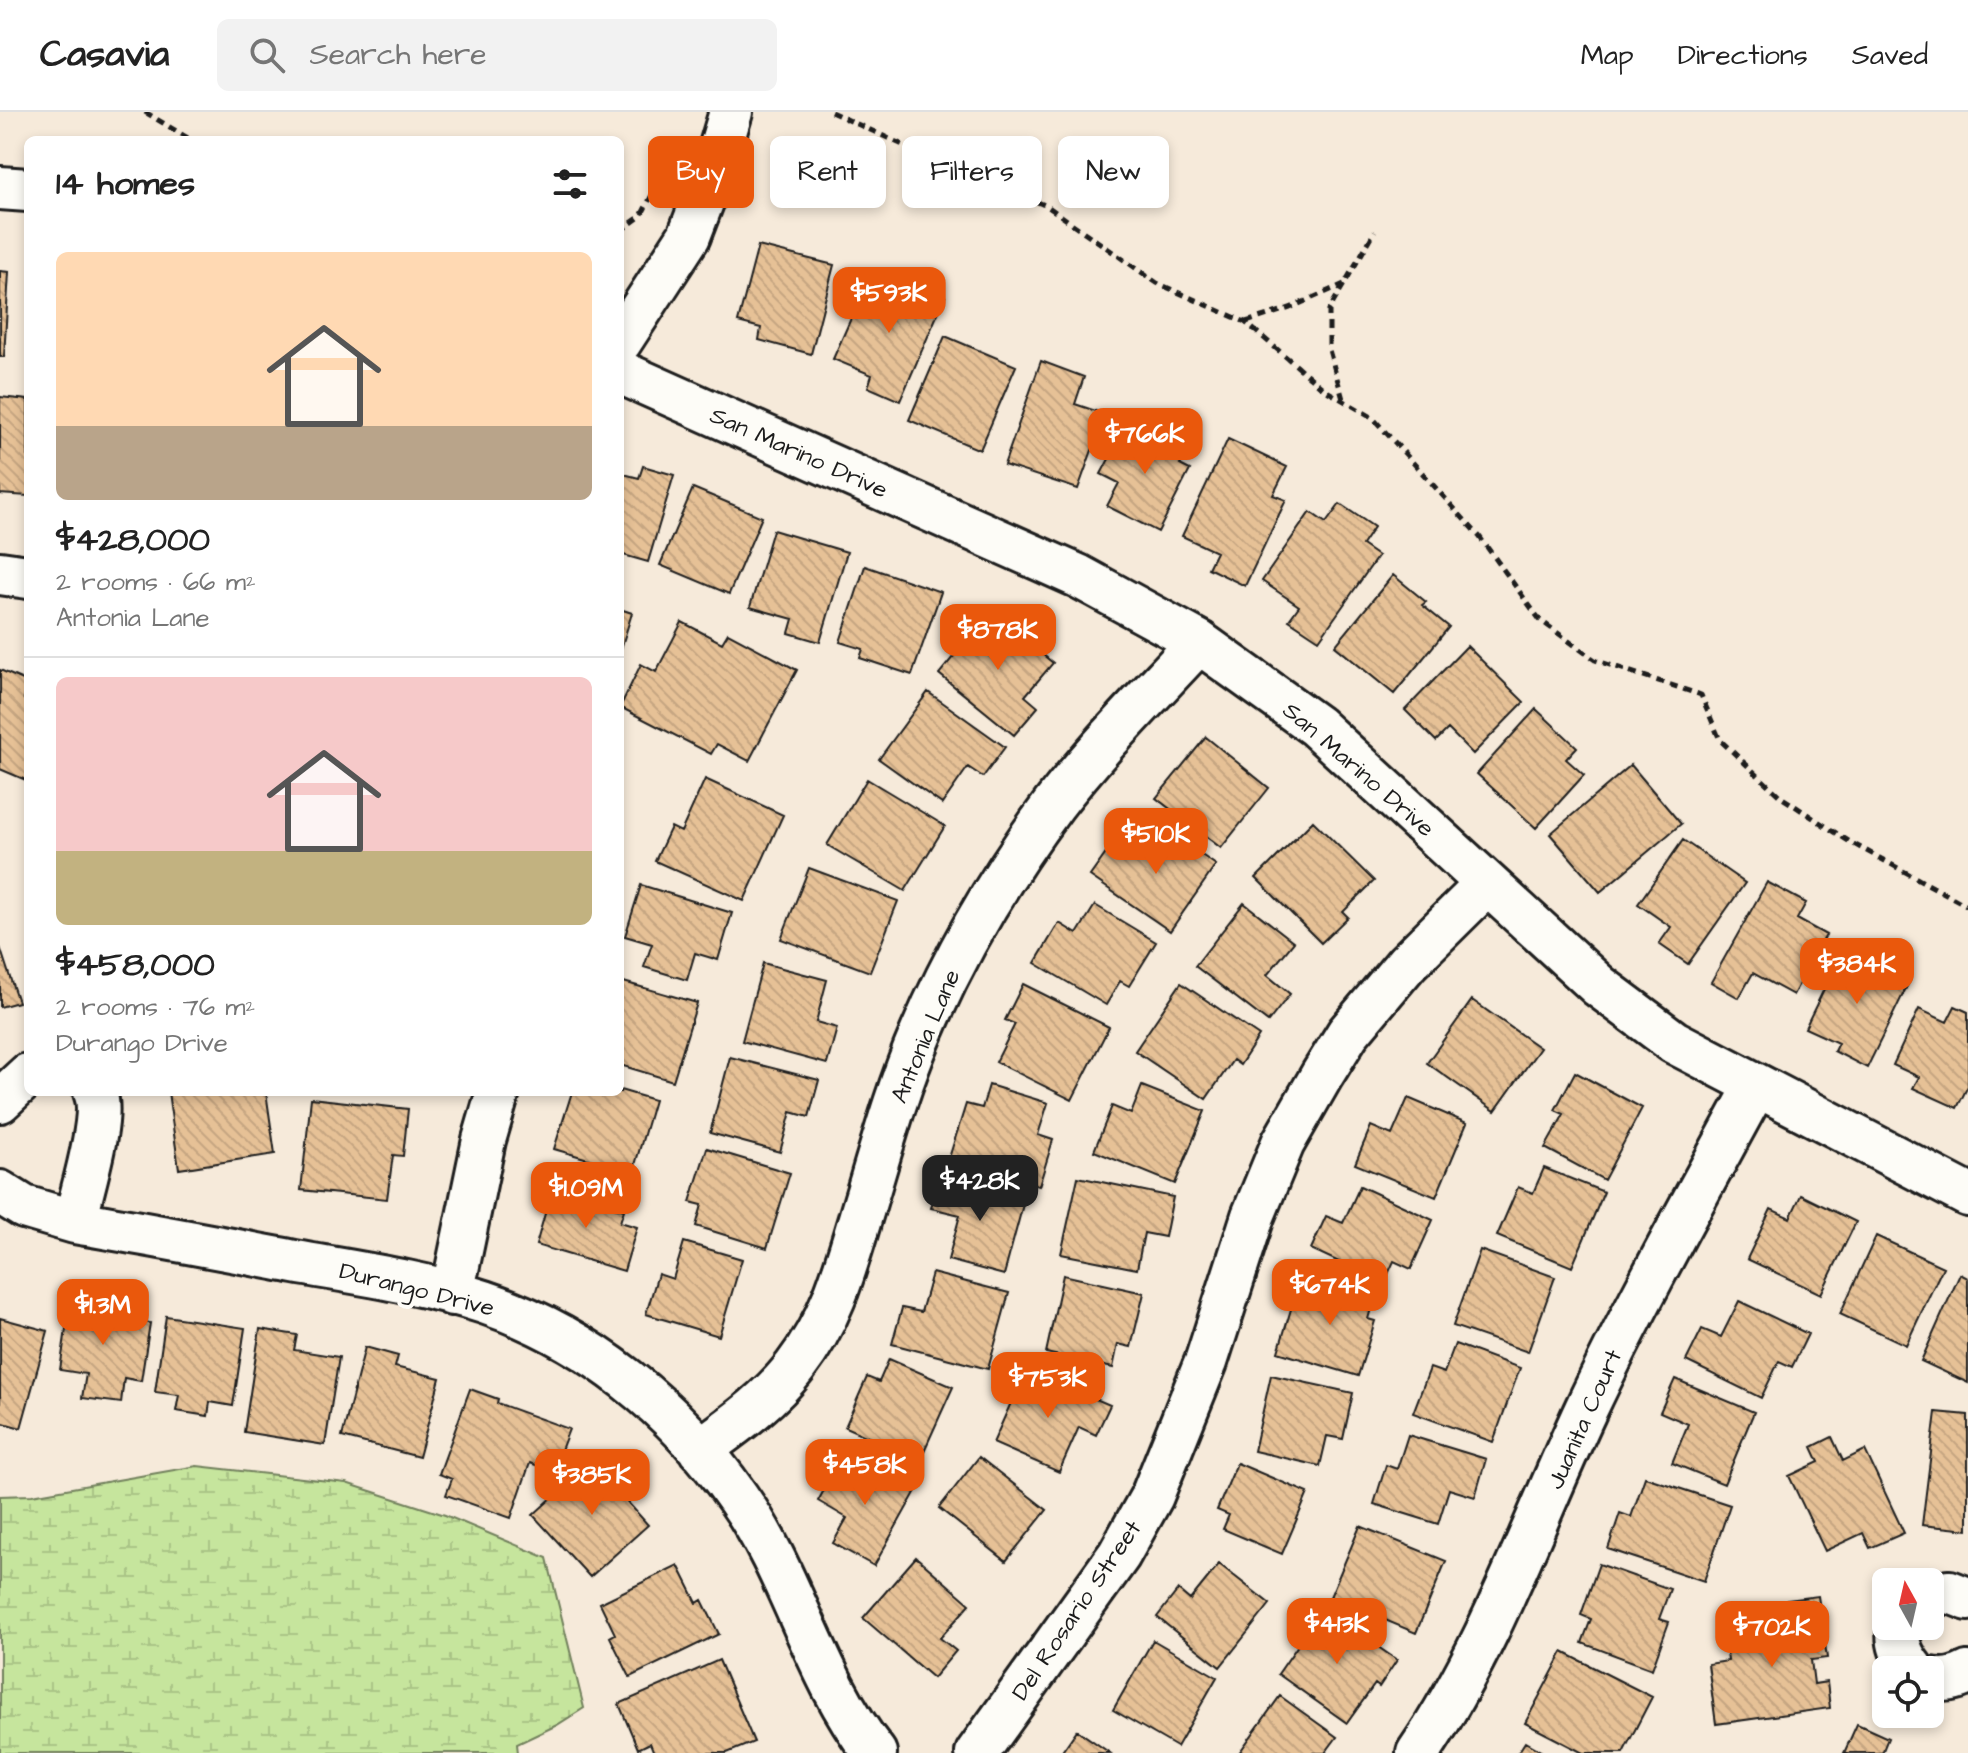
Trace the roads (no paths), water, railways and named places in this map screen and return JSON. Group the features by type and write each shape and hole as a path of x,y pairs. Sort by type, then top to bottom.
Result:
{"street":[{"path":"624,336 689,236 712,176 731,112"},
{"path":"0,188 24,190"},
{"name":"San Marino Drive","path":"624,374 1078,576 1199,642 1316,726 1599,986 1674,1042 1968,1195"},
{"path":"0,573 24,576"},
{"name":"Antonia Lane","path":"700,1450 756,1409 795,1368 817,1335 840,1288 891,1115 921,1035 962,951 1008,875 1054,804 1121,725 1199,642"},
{"name":"Del Rosario Street","path":"977,1753 1119,1555 1152,1496 1206,1362 1253,1216 1283,1143 1322,1075 1348,1033 1407,963 1487,884"},
{"path":"0,1101 24,1079"},
{"name":"Juanita Court","path":"1418,1753 1439,1722 1504,1595 1623,1332 1756,1086"},
{"path":"75,1222 98,1120 97,1096"},
{"path":"452,1294 484,1140 497,1096"},
{"name":"Durango Drive","path":"0,1192 24,1207 75,1222 398,1281 484,1302 589,1352 638,1387 687,1434 739,1498 784,1582 809,1641 837,1695 875,1753"},
{"path":"1944,1593 1968,1599"},
{"path":"1944,1681 1968,1673"}]}
